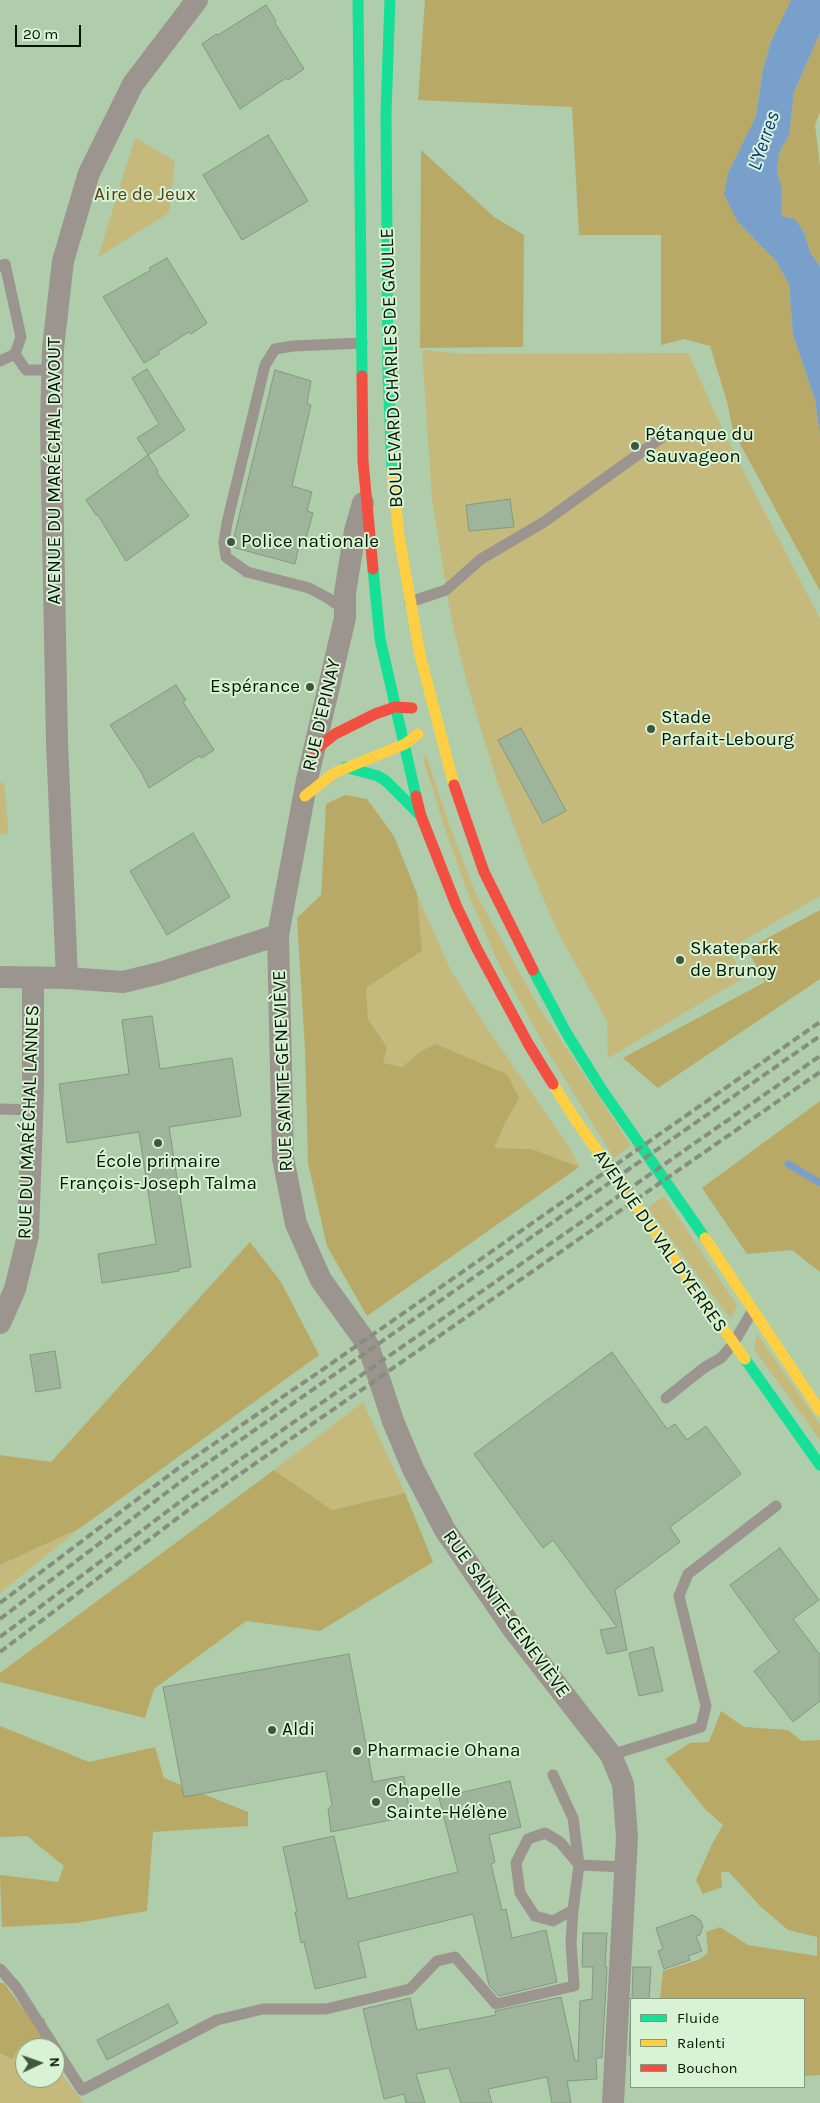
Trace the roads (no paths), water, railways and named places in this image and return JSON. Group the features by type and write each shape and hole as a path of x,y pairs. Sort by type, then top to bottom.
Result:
{"main road":[{"name":"BOULEVARD CHARLES DE GAULLE","path":"358,0 365,495 380,639 421,816 456,905 510,1011"},
{"name":"BOULEVARD CHARLES DE GAULLE","path":"390,0 386,112 389,391 395,504 410,602 436,714 464,817 484,872 508,923 567,1034"},
{"path":"305,796 334,772 404,744 421,732 436,714 414,708 395,707 375,714 335,734 315,750"},
{"path":"345,767 378,776 386,781 421,816"},
{"name":"AVENUE DU VAL D'YERRES","path":"510,1011 577,1122 820,1465"},
{"name":"AVENUE DU VAL D'YERRES","path":"567,1034 602,1090 753,1308 820,1410"}],"street":[{"name":"AVENUE DU MARÉCHAL DAVOUT","path":"67,978 57,742 51,424 53,348 62,262 89,173 133,84 197,0"},
{"name":"RUE D'EPINAY","path":"278,935 305,796 346,611 345,593 355,531 365,495"},
{"path":"0,977 67,978 123,982 160,973 278,935"},
{"name":"RUE SAINTE-GENEVIÈVE","path":"278,935 283,1158 296,1224 321,1280 368,1345 393,1420 413,1469 449,1537 512,1629 610,1755 623,1784 627,1837 613,2103"},
{"name":"RUE DU MARÉCHAL LANNES","path":"0,1323 15,1288 28,1236 32,1110 32,978"}],"lane":[{"path":"0,266 5,264 21,337 15,354 0,361"},
{"path":"346,611 328,598 309,588 246,572 226,557 224,542 227,522 265,365 275,349 293,346 362,344"},
{"path":"15,354 26,370 52,370"},
{"path":"410,602 446,590 481,558 544,522 661,438"},
{"path":"0,1109 32,1110"},
{"path":"666,1398 705,1367 721,1358 733,1344 753,1308"},
{"path":"610,1755 701,1727 706,1706 679,1596 688,1574 776,1506"},
{"path":"65,2064 82,2090 217,2020 264,2009 326,2009 410,1989 437,1961 455,1957 496,2004 574,1986 571,1943 579,1865 573,1818 553,1775"},
{"path":"573,1910 553,1921 534,1916 520,1893 516,1863 528,1839 545,1833 560,1842 579,1865 625,1867"},
{"path":"0,1969 16,1987 49,2038"}],"water":[{"name":"L'Yerres","path":"791,0 820,0 820,33 794,92 789,135 779,153 777,171 781,186 781,216 795,219 804,232 810,252 820,267 820,436 815,400 793,335 789,284 776,261 737,221 724,194 728,173 756,116 763,69 771,41"}],"waterway":[{"path":"788,1164 820,1183"}],"railway":[{"path":"0,1603 180,1467 820,1022"},
{"path":"0,1619 183,1480 820,1036"},
{"path":"0,1637 189,1495 820,1056"},
{"path":"0,1652 191,1508 820,1072"}],"place":[{"name":"Pétanque du Sauvageon","path":"635,446"},
{"name":"Police nationale","path":"231,542"},
{"name":"Espérance","path":"310,687"},
{"name":"Stade Parfait-Lebourg","path":"651,729"},
{"name":"Skatepark de Brunoy","path":"680,960"},
{"name":"École primaire François-Joseph Talma","path":"158,1143"},
{"name":"Aldi","path":"272,1730"},
{"name":"Pharmacie Ohana","path":"357,1751"},
{"name":"Chapelle Sainte-Hélène","path":"376,1802"}],"park label":[{"name":"Aire de Jeux","path":"145,195"}]}
